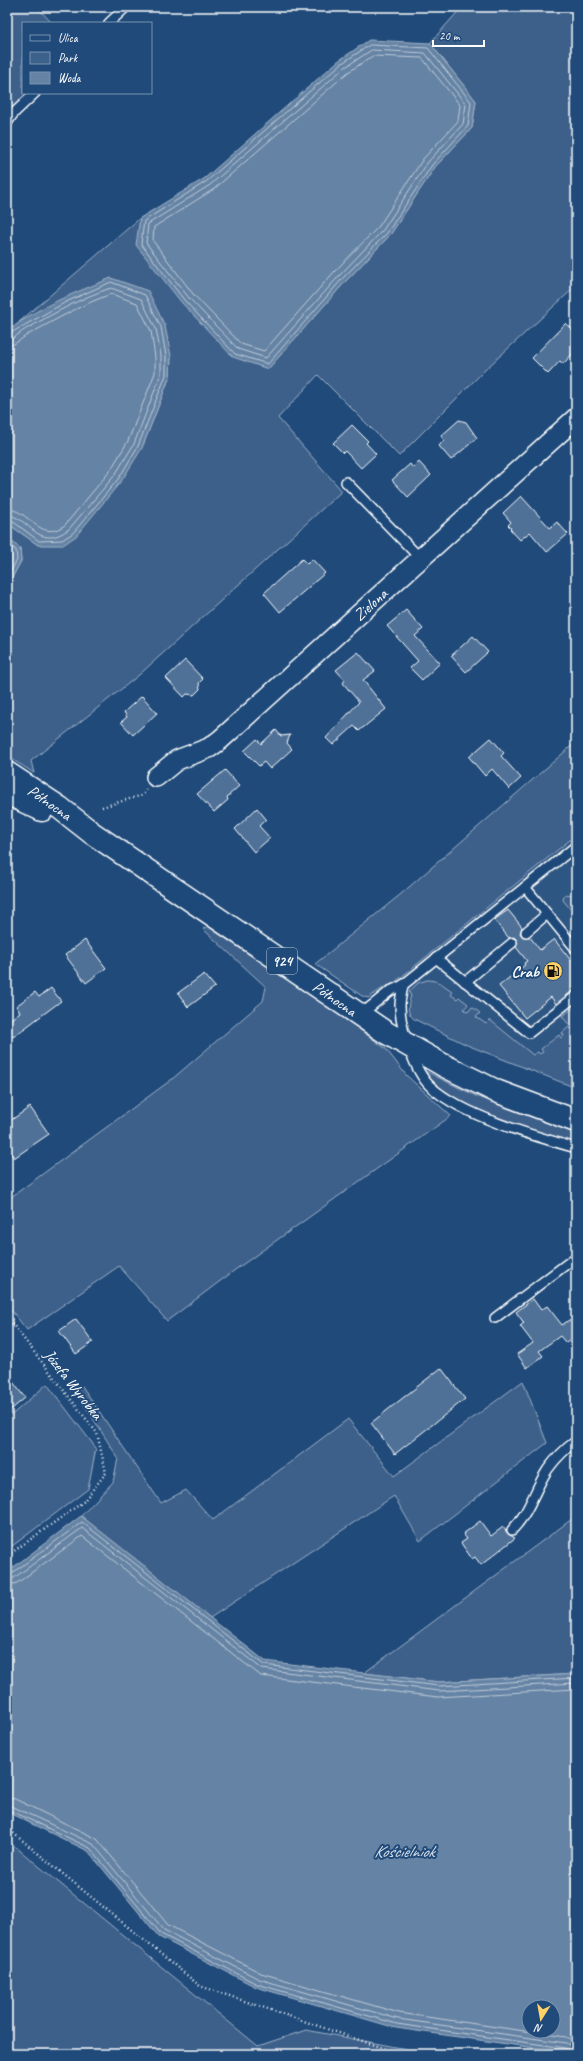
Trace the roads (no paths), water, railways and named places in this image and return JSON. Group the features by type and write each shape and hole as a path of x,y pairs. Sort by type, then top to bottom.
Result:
{"main road":[{"name":"Północna","path":"7,774 60,808 92,833 257,944 360,1016 408,1046 490,1088 576,1121"},
{"name":"Północna","path":"7,793 92,833"},
{"name":"Północna","path":"530,1103 576,1104"}],"street":[{"name":"Zielona","path":"156,777 177,760 209,748 220,740 576,418"}],"lane":[{"path":"110,22 126,7"},
{"path":"7,123 13,114 34,94"},
{"path":"346,482 420,558"},
{"path":"360,1016 390,991 403,985 576,846"},
{"path":"526,887 576,949"},
{"path":"526,932 548,914"},
{"path":"465,982 512,943"},
{"path":"436,958 529,1033 576,996"},
{"path":"403,985 400,1006 408,1046 411,1057 430,1087 464,1108 532,1135 576,1148"},
{"path":"495,1318 576,1257"},
{"path":"512,1530 524,1518 548,1470 562,1452 576,1441"}],"water":[{"path":"369,40 430,43 476,101 472,128 435,167 390,235 345,282 268,369 233,357 182,303 136,245 140,218 205,178 338,61"},
{"path":"111,278 148,291 165,326 171,356 170,376 142,448 122,480 76,536 63,545 38,545 7,523 7,332 30,315 43,308"},
{"path":"7,538 20,548 21,561 7,587"},
{"name":"Kościelniok","path":"81,1516 265,1661 439,1682 576,1674 576,2054 396,2028 256,1987 159,1937 88,1851 7,1812 7,1572"}],"place":[{"name":"Crab","path":"553,971"}]}
